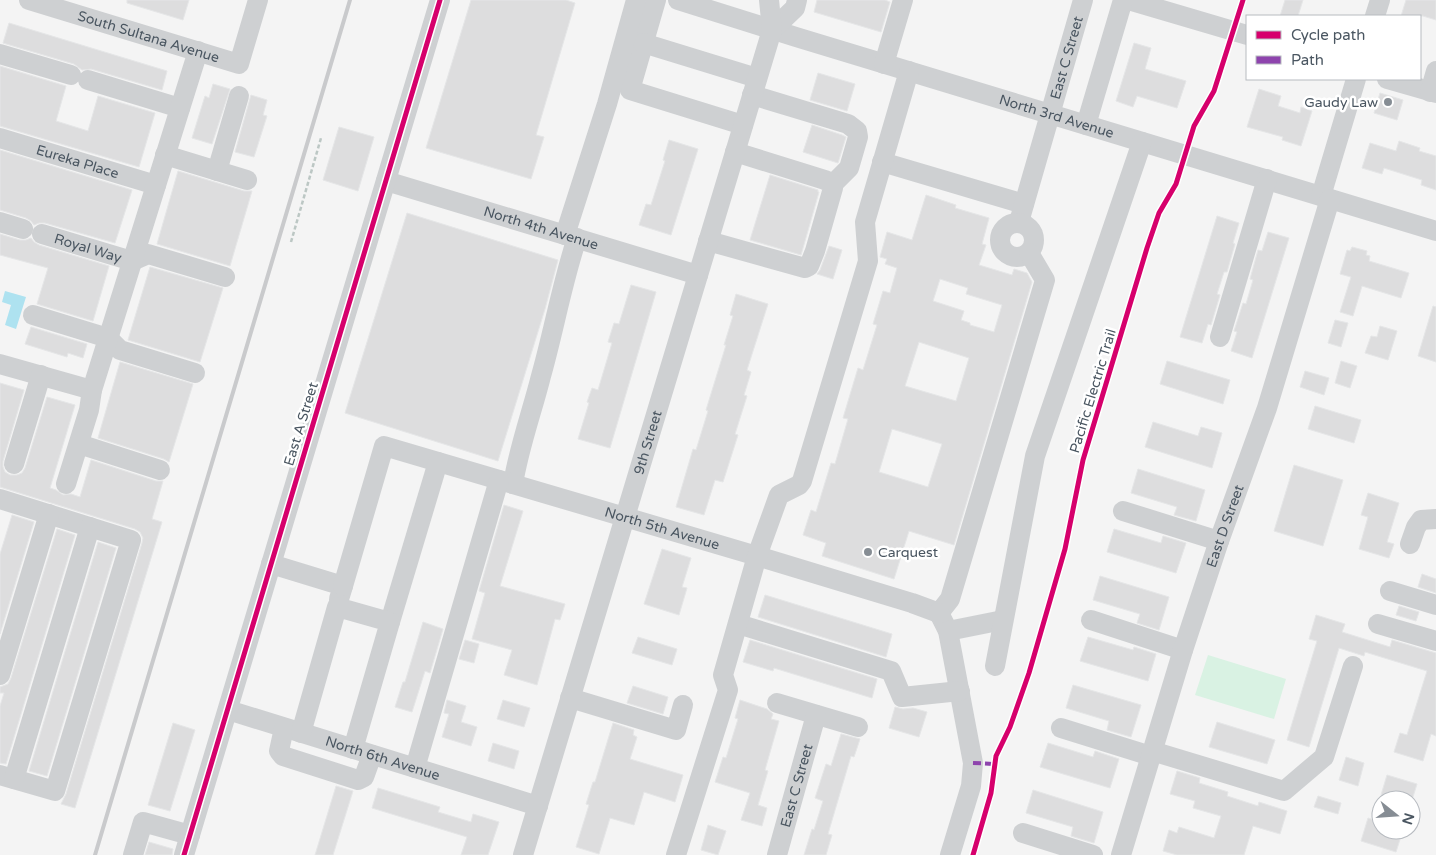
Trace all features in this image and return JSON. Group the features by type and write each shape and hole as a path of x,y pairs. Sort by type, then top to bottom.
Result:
{"street":[{"name":"South Sultana Avenue","path":"29,0 239,64 258,0"},
{"name":"East A Street","path":"184,855 440,0"},
{"path":"415,768 506,482 516,465 542,375 568,265 571,237 636,0"},
{"path":"656,0 630,90 743,125"},
{"name":"North 3rd Avenue","path":"678,0 1436,231"},
{"name":"9th Street","path":"523,855 772,30 769,0"},
{"name":"9th Street","path":"772,30 795,8 797,0"},
{"path":"884,64 903,0"},
{"name":"East C Street","path":"1021,213 1083,0"},
{"path":"1086,125 1123,0"},
{"path":"1128,0 1187,8 1246,35"},
{"path":"1375,15 1380,0"},
{"path":"643,44 755,86 848,124 857,131 858,137 848,168 833,184 816,251 809,266 805,268 799,267 708,242"},
{"path":"66,484 89,410 92,390 198,52"},
{"path":"0,54 180,108"},
{"path":"1393,80 1433,93 1436,71"},
{"path":"676,855 728,690 724,675 757,556 779,496 800,485 802,481 868,262 865,222 910,72"},
{"name":"East D Street","path":"1121,855 1183,650 1219,541 1267,408 1326,197 1356,80"},
{"path":"217,171 239,96"},
{"name":"Eureka Place","path":"0,138 156,185"},
{"path":"995,666 1036,456 1142,142"},
{"path":"735,152 833,184"},
{"path":"165,155 247,180"},
{"path":"882,162 1021,213 1034,237 1034,243 1029,253 1018,258 1007,254 1000,246 1000,234 1021,213"},
{"path":"1220,337 1267,179"},
{"name":"North 4th Avenue","path":"386,182 698,274"},
{"name":"Royal Way","path":"0,222 132,261"},
{"path":"950,855 973,775 971,749 960,691 943,622 1045,280 1029,253"},
{"path":"132,261 148,254 225,277"},
{"path":"33,315 108,338 120,350 196,373"},
{"path":"0,364 92,390"},
{"path":"14,464 41,375"},
{"path":"78,444 160,470"},
{"name":"North 5th Avenue","path":"343,586 384,446 912,603 943,622"},
{"path":"271,564 343,586 293,730 279,751 283,756 358,780 364,777 363,752 390,622 438,462"},
{"path":"2,506 49,514 90,527 131,540 56,791 7,777 90,527"},
{"path":"1123,511 1219,541"},
{"path":"0,676 49,514"},
{"path":"1410,544 1416,527 1421,520 1436,519"},
{"path":"1390,591 1436,605"},
{"path":"336,607 390,622"},
{"path":"943,622 1004,620"},
{"path":"1091,620 1183,650"},
{"path":"738,624 891,671 902,697 960,691"},
{"path":"1378,624 1436,642"},
{"path":"1061,728 1284,791 1324,757 1353,666"},
{"path":"570,698 676,730 682,705"},
{"path":"777,703 858,727"},
{"name":"North 6th Avenue","path":"228,710 538,806"},
{"name":"East C Street","path":"777,855 816,715"},
{"path":"133,855 143,822 190,835"},
{"path":"1023,833 1093,855"}],"path":[{"path":"291,242 321,138"}],"green space":[{"path":"1208,655 1286,679 1274,719 1195,695"}],"water":[{"path":"5,291 26,297 16,329 5,325 11,305 2,302"}],"building":[{"path":"127,0 189,0 183,20 127,3"},
{"path":"471,0 566,0 575,3 536,135 544,137 531,179 426,148"},
{"path":"817,0 885,0 890,2 881,32 814,12"},
{"path":"1285,0 1303,0 1298,15 1280,15"},
{"path":"1406,0 1436,0 1436,20 1421,15 1401,15"},
{"path":"9,23 167,71 162,90 91,69 82,70 74,64 3,43"},
{"path":"1134,43 1151,48 1145,69 1186,81 1177,108 1137,96 1133,107 1116,101"},
{"path":"0,66 66,86 56,121 88,131 98,96 155,113 139,167 0,126"},
{"path":"818,73 855,84 847,111 810,100"},
{"path":"213,84 230,89 212,144 192,138 205,96 209,98"},
{"path":"1259,89 1281,96 1278,106 1300,113 1301,107 1312,111 1301,146 1282,140 1283,137 1247,127"},
{"path":"1380,93 1403,100 1397,120 1374,113"},
{"path":"251,95 267,100 263,115 267,116 254,157 235,152"},
{"path":"812,125 846,137 838,163 803,152"},
{"path":"339,127 374,137 358,191 323,180"},
{"path":"669,140 698,149 671,235 639,225 646,204 651,205 665,161 663,160"},
{"path":"1399,141 1420,148 1419,151 1436,156 1436,190 1421,185 1422,180 1384,168 1382,174 1362,168 1370,143 1396,151"},
{"path":"0,150 132,190 115,243 45,223 34,225 26,218 0,210"},
{"path":"178,171 244,191 252,191 230,266 157,244"},
{"path":"770,175 818,190 819,192 801,255 750,240"},
{"path":"926,195 956,205 955,208 989,218 982,244 986,245 979,265 1012,275 1014,269 1027,273 1032,282 954,545 909,531 894,579 822,556 826,543 803,535 811,510 816,512 831,463 835,464 848,419 843,418 858,368 863,370 877,325 873,324 883,291 890,293 897,268 885,264 887,259 880,257 887,232 912,240","holes":["940,279 968,288 966,294 1002,305 994,332 970,325 970,323 961,320 964,311 933,301","919,342 969,358 956,401 905,386","892,429 942,444 928,487 879,472"]},
{"path":"407,213 558,260 545,309 498,461 345,413"},
{"path":"1217,216 1239,223 1227,272 1224,272 1217,294 1220,295 1211,325 1208,324 1202,343 1180,337"},
{"path":"1268,232 1289,238 1252,358 1231,351 1237,332 1234,331 1243,303 1246,304 1253,280 1250,279 1258,250 1262,251"},
{"path":"0,234 20,240 31,238 39,245 109,266 93,321 37,304 48,268 0,255"},
{"path":"829,246 842,250 833,279 817,274"},
{"path":"1352,247 1367,251 1366,255 1370,256 1369,261 1409,273 1401,298 1362,286 1353,316 1340,312 1351,277 1340,274 1347,250 1350,251"},
{"path":"150,267 223,288 200,362 128,340"},
{"path":"631,285 656,292 610,448 578,439 592,388 598,390 612,343 608,342 614,323 619,324"},
{"path":"736,294 768,304 747,370 751,372 744,395 747,396 735,434 738,435 723,482 715,480 704,515 676,507 693,449 696,450 708,411 706,410 733,316 730,315"},
{"path":"1433,306 1436,307 1436,362 1418,356"},
{"path":"1335,320 1348,323 1341,347 1328,343"},
{"path":"1380,326 1397,331 1388,360 1365,353 1371,336 1377,337"},
{"path":"31,327 87,344 83,358 68,353 67,357 25,344"},
{"path":"1167,361 1230,380 1223,404 1160,384"},
{"path":"1341,361 1357,366 1350,388 1335,383"},
{"path":"120,362 193,384 169,462 98,438"},
{"path":"1305,371 1329,378 1324,395 1300,387"},
{"path":"0,383 24,390 3,461 5,472 10,475 17,475 22,473 25,468 47,397 75,405 50,488 63,495 71,494 80,497 91,460 156,481 163,481 152,519 162,522 75,808 61,804 66,794 143,538 140,532 135,529 0,487"},
{"path":"1315,406 1361,420 1354,443 1308,429"},
{"path":"1153,422 1198,436 1201,427 1222,433 1212,468 1145,447"},
{"path":"1294,465 1343,480 1323,546 1274,531"},
{"path":"1138,469 1205,490 1196,521 1174,515 1177,507 1131,493"},
{"path":"1368,493 1399,503 1387,542 1394,544 1389,558 1359,549 1368,517 1361,515"},
{"path":"504,505 523,511 500,586 565,604 560,620 555,619 537,685 504,675 512,650 472,639 485,593 479,591"},
{"path":"12,515 34,522 0,634 0,554"},
{"path":"57,529 75,535 6,764 0,763 0,706 4,693 0,693 0,687 8,684 11,678"},
{"path":"1114,529 1161,543 1163,536 1186,543 1176,573 1107,552"},
{"path":"98,542 116,548 47,776 29,771"},
{"path":"662,549 691,558 682,587 687,588 679,615 644,604"},
{"path":"1422,574 1436,579 1436,593 1418,587"},
{"path":"1100,576 1169,597 1159,630 1137,623 1140,614 1093,600"},
{"path":"765,595 892,634 886,657 758,617"},
{"path":"1399,606 1419,612 1416,621 1396,615"},
{"path":"1316,615 1345,624 1342,632 1390,647 1392,640 1436,653 1436,736 1431,734 1423,761 1394,752 1400,733 1407,735 1427,671 1365,652 1364,656 1339,648 1309,747 1287,740 1317,641 1309,639"},
{"path":"423,622 443,629 430,673 425,671 412,712 395,707 403,682 405,682"},
{"path":"638,637 677,649 672,665 632,653"},
{"path":"1088,637 1133,650 1134,647 1156,654 1148,681 1080,661"},
{"path":"465,640 479,644 474,663 459,659"},
{"path":"750,640 877,679 872,698 774,668 773,671 743,662"},
{"path":"1073,685 1141,705 1131,737 1107,730 1109,721 1066,708"},
{"path":"633,686 668,697 663,714 627,703"},
{"path":"447,700 466,706 461,722 477,727 471,746 442,737 449,714 444,713"},
{"path":"503,700 530,708 524,727 497,719"},
{"path":"740,700 767,709 773,714 771,719 779,721 765,770 768,771 758,805 767,808 762,826 741,820 750,793 715,782 723,757 726,758 738,719 735,718"},
{"path":"895,707 903,709 913,708 927,712 919,737 889,728"},
{"path":"1217,722 1275,740 1267,764 1209,747"},
{"path":"173,723 195,730 170,811 148,805"},
{"path":"613,723 634,730 633,735 637,737 630,759 683,775 675,802 644,792 634,825 610,818 599,854 576,847 589,805 586,804 593,782 595,782"},
{"path":"841,734 860,739 854,757 851,756 828,834 832,835 826,855 804,855 823,801 815,798 826,764 831,766"},
{"path":"493,743 519,751 514,769 488,761"},
{"path":"1048,743 1093,757 1095,751 1119,759 1110,788 1040,767"},
{"path":"1346,757 1364,763 1358,786 1339,780"},
{"path":"1177,771 1200,778 1199,783 1228,792 1227,796 1258,806 1259,802 1287,811 1280,834 1253,826 1244,855 1177,855 1163,851 1169,830 1177,833 1179,827 1214,838 1221,816 1193,808 1195,801 1170,794"},
{"path":"1387,775 1417,784 1415,790 1382,790"},
{"path":"336,786 353,791 333,855 315,855"},
{"path":"378,788 440,807 438,812 471,822 473,814 499,822 488,855 461,855 467,837 372,808"},
{"path":"1033,790 1103,812 1094,843 1071,836 1073,827 1026,813"},
{"path":"1318,796 1341,803 1338,814 1314,807"},
{"path":"1368,818 1371,819 1371,840 1400,840 1396,852 1361,841"},
{"path":"708,825 726,831 718,855 701,850"},
{"path":"149,842 173,849 172,855 145,855"}],"railway":[{"path":"95,855 350,0"}],"marked path":[{"path":"973,763 995,764"}],"cycle path":[{"path":"184,855 440,0"},
{"name":"Pacific Electric Trail","path":"973,855 991,793 996,756 1010,727 1029,673 1065,549 1083,460 1147,248 1159,213 1176,184 1194,126 1214,91 1243,0"}],"place":[{"name":"Gaudy Law","path":"1388,102"},
{"name":"Carquest","path":"868,552"}]}
